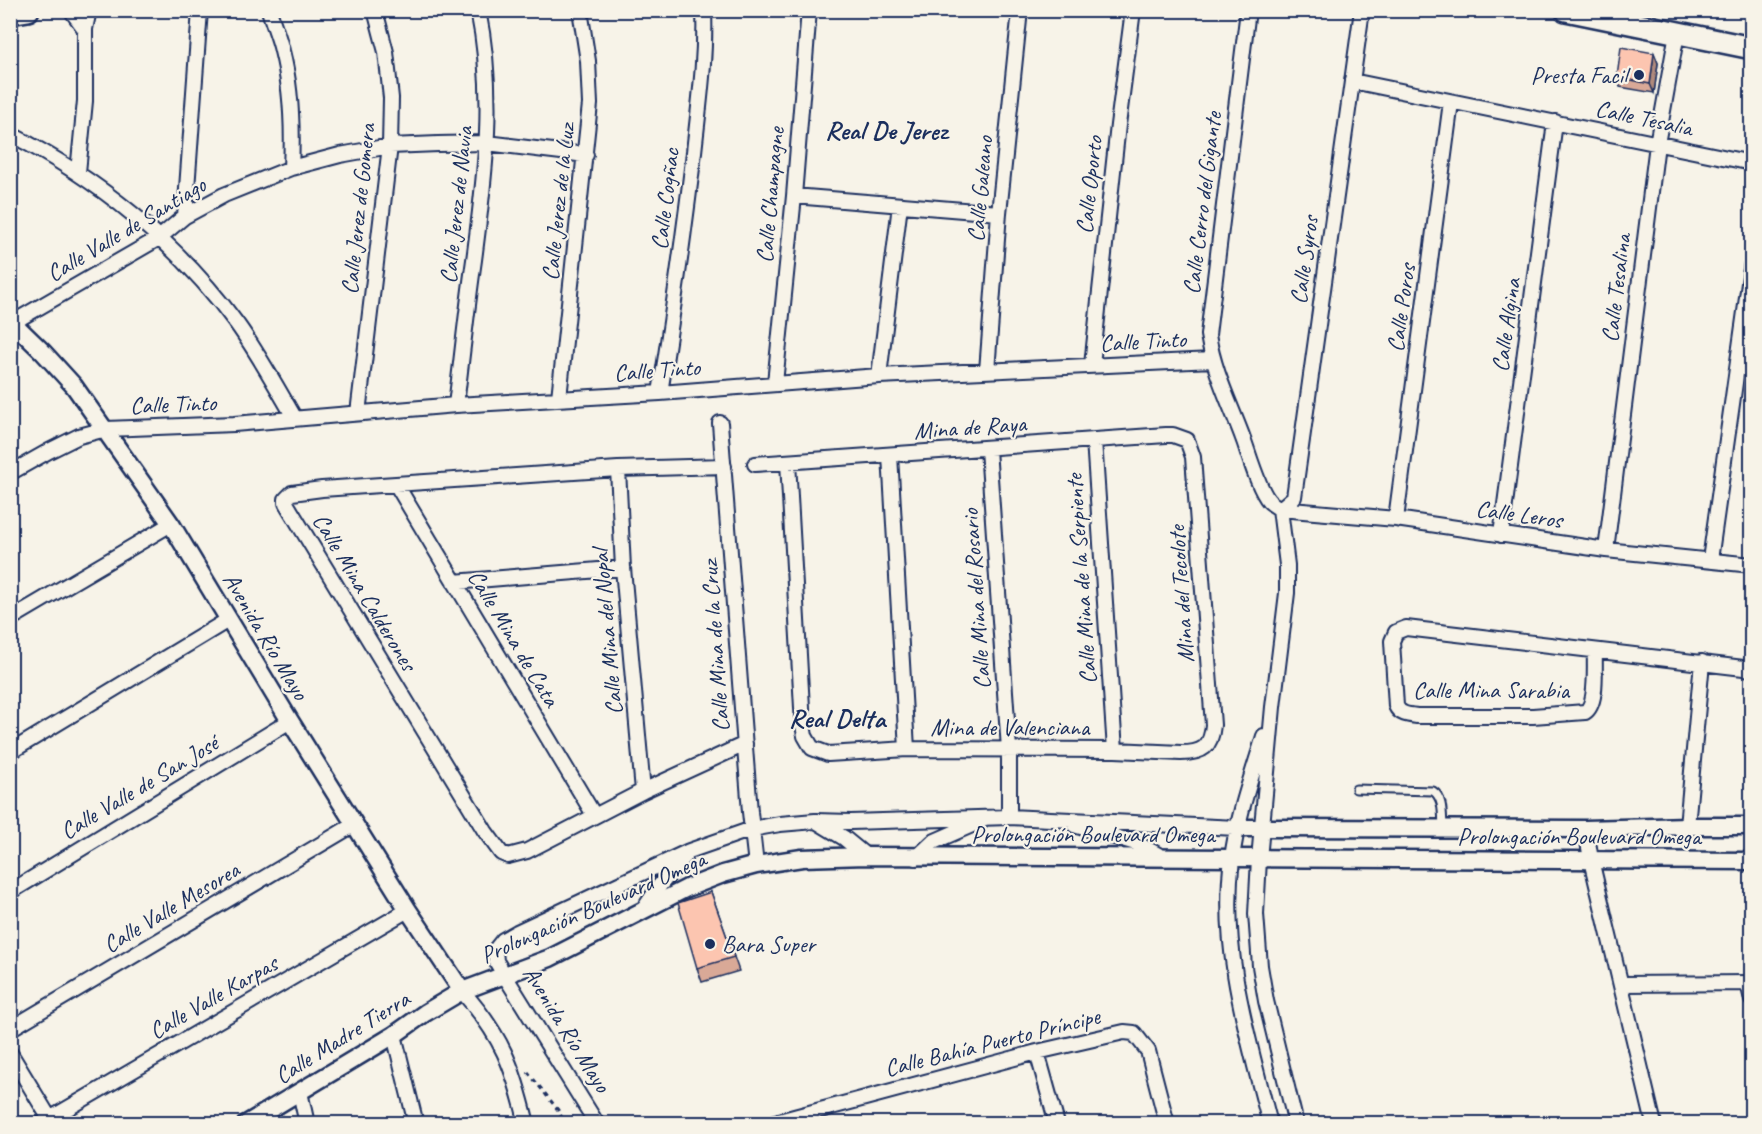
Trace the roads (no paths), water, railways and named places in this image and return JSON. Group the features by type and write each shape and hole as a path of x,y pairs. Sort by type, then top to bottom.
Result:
{"main road":[{"path":"10,13 28,10"},
{"path":"1566,10 1752,48"}],"street":[{"path":"71,10 85,29"},
{"path":"78,172 85,101 85,29 89,10"},
{"path":"185,216 200,10"},
{"path":"269,10 282,50 290,92 293,125 291,168"},
{"name":"Calle Jerez de Gomera","path":"358,413 390,146 391,98 386,51 375,10"},
{"name":"Calle Jerez de Navia","path":"456,405 487,143 489,88 478,10"},
{"name":"Calle Jerez de la Luz","path":"559,398 590,104 588,61 580,10"},
{"name":"Calle Cogñac","path":"660,393 683,242 700,95 705,30 704,10"},
{"name":"Calle Champagne","path":"775,383 794,195 808,10"},
{"name":"Calle Galeano","path":"987,371 999,213 1020,10"},
{"name":"Calle Oporto","path":"1092,365 1133,10"},
{"name":"Calle Cerro del Gigante","path":"1248,10 1208,335 1212,360 1268,500 1280,509"},
{"name":"Calle Syros","path":"1280,509 1294,497 1362,10"},
{"name":"Calle Tesalina","path":"1606,550 1657,144 1677,33"},
{"name":"Calle Tesalia","path":"1352,81 1752,163"},
{"name":"Calle Poros","path":"1396,519 1451,102"},
{"name":"Calle Algina","path":"1501,535 1555,122"},
{"path":"10,134 78,172 159,238 201,280 237,324 294,417"},
{"name":"Calle Valle de Santiago","path":"11,322 159,238 185,216 224,195 291,168 340,155 390,146 487,143 586,155"},
{"path":"794,195 999,213"},
{"path":"879,375 900,205"},
{"path":"1710,560 1752,262"},
{"name":"Avenida Río Mayo","path":"11,322 74,386 171,524 290,721 408,910 462,991"},
{"name":"Calle Tinto","path":"10,473 79,436 106,429 234,424 294,417 660,393 879,375 1212,360"},
{"name":"Calle Mina de la Cruz","path":"720,423 756,865"},
{"name":"Mina de Raya","path":"755,464 1166,435 1187,440"},
{"name":"Calle Mina de la Serpiente","path":"1094,440 1115,750"},
{"name":"Mina del Tecolote","path":"1187,440 1193,457 1213,725 1212,737 1208,746"},
{"name":"Calle Mina del Rosario","path":"988,449 1009,749 1009,818"},
{"path":"890,455 907,749"},
{"name":"Mina de Valenciana","path":"788,462 803,725 805,736 812,748 828,754 907,749 1115,750 1191,753 1208,746"},
{"name":"Calle Mina Calderones","path":"724,466 618,469 396,484 292,493 286,499 286,503 479,821 501,853 508,856 527,851 594,815 745,744"},
{"name":"Calle Mina del Nopal","path":"618,469 623,568 643,791"},
{"name":"Calle Mina de Cata","path":"396,484 594,815"},
{"path":"1280,509 1287,565 1287,593 1273,707 1256,914 1260,966 1266,1001 1296,1124"},
{"name":"Calle Leros","path":"1280,509 1396,519 1606,550 1752,565"},
{"path":"10,619 171,524"},
{"path":"454,582 623,568"},
{"path":"10,752 228,620"},
{"name":"Calle Mina Sarabia","path":"1595,651 1593,699 1589,710 1585,712 1533,716 1418,716 1398,711 1396,706 1392,641 1396,632 1413,628 1752,669"},
{"path":"1687,825 1702,662"},
{"path":"1270,1124 1239,999 1233,968 1229,917 1232,859 1237,828 1273,707"},
{"name":"Calle Valle de San José","path":"10,892 290,721"},
{"path":"916,858 933,842 990,818"},
{"name":"Prolongación Boulevard Omega","path":"496,961 494,955 498,944 517,932 689,851 752,829 780,824 815,821 1009,818 1237,828 1586,829 1687,825 1752,826"},
{"path":"1058,819 1137,843 1162,857"},
{"path":"815,821 844,838 866,856"},
{"name":"Calle Valle Mesorea","path":"10,1029 355,824"},
{"path":"1586,829 1654,1124"},
{"path":"644,909 660,885 689,851"},
{"name":"Prolongación Boulevard Omega","path":"462,991 550,958 687,888 723,874 756,865 802,858 866,856 1752,861"},
{"name":"Calle Valle Karpas","path":"48,1122 408,910"},
{"name":"Avenida Río Mayo","path":"496,961 597,1124"},
{"path":"1622,984 1750,983 1752,1000"},
{"path":"462,991 489,1024 507,1054 527,1124"},
{"name":"Calle Madre Tierra","path":"246,1124 394,1035 462,991"},
{"name":"Calle Bahía Puerto Príncipe","path":"768,1124 1037,1052 1113,1034 1134,1033 1148,1051 1167,1124"},
{"path":"394,1035 416,1124"},
{"path":"1037,1052 1057,1124"},
{"path":"10,1053 48,1122"},
{"path":"300,1092 307,1124"}],"lane":[{"path":"1356,789 1433,791 1437,793 1440,801 1443,828"}],"place":[{"name":"Presta Facil","path":"1639,75"},
{"name":"Bara Super","path":"710,944"}],"district":[{"name":"Real De Jerez","path":"886,130"},
{"name":"Real Delta","path":"837,718"}]}
